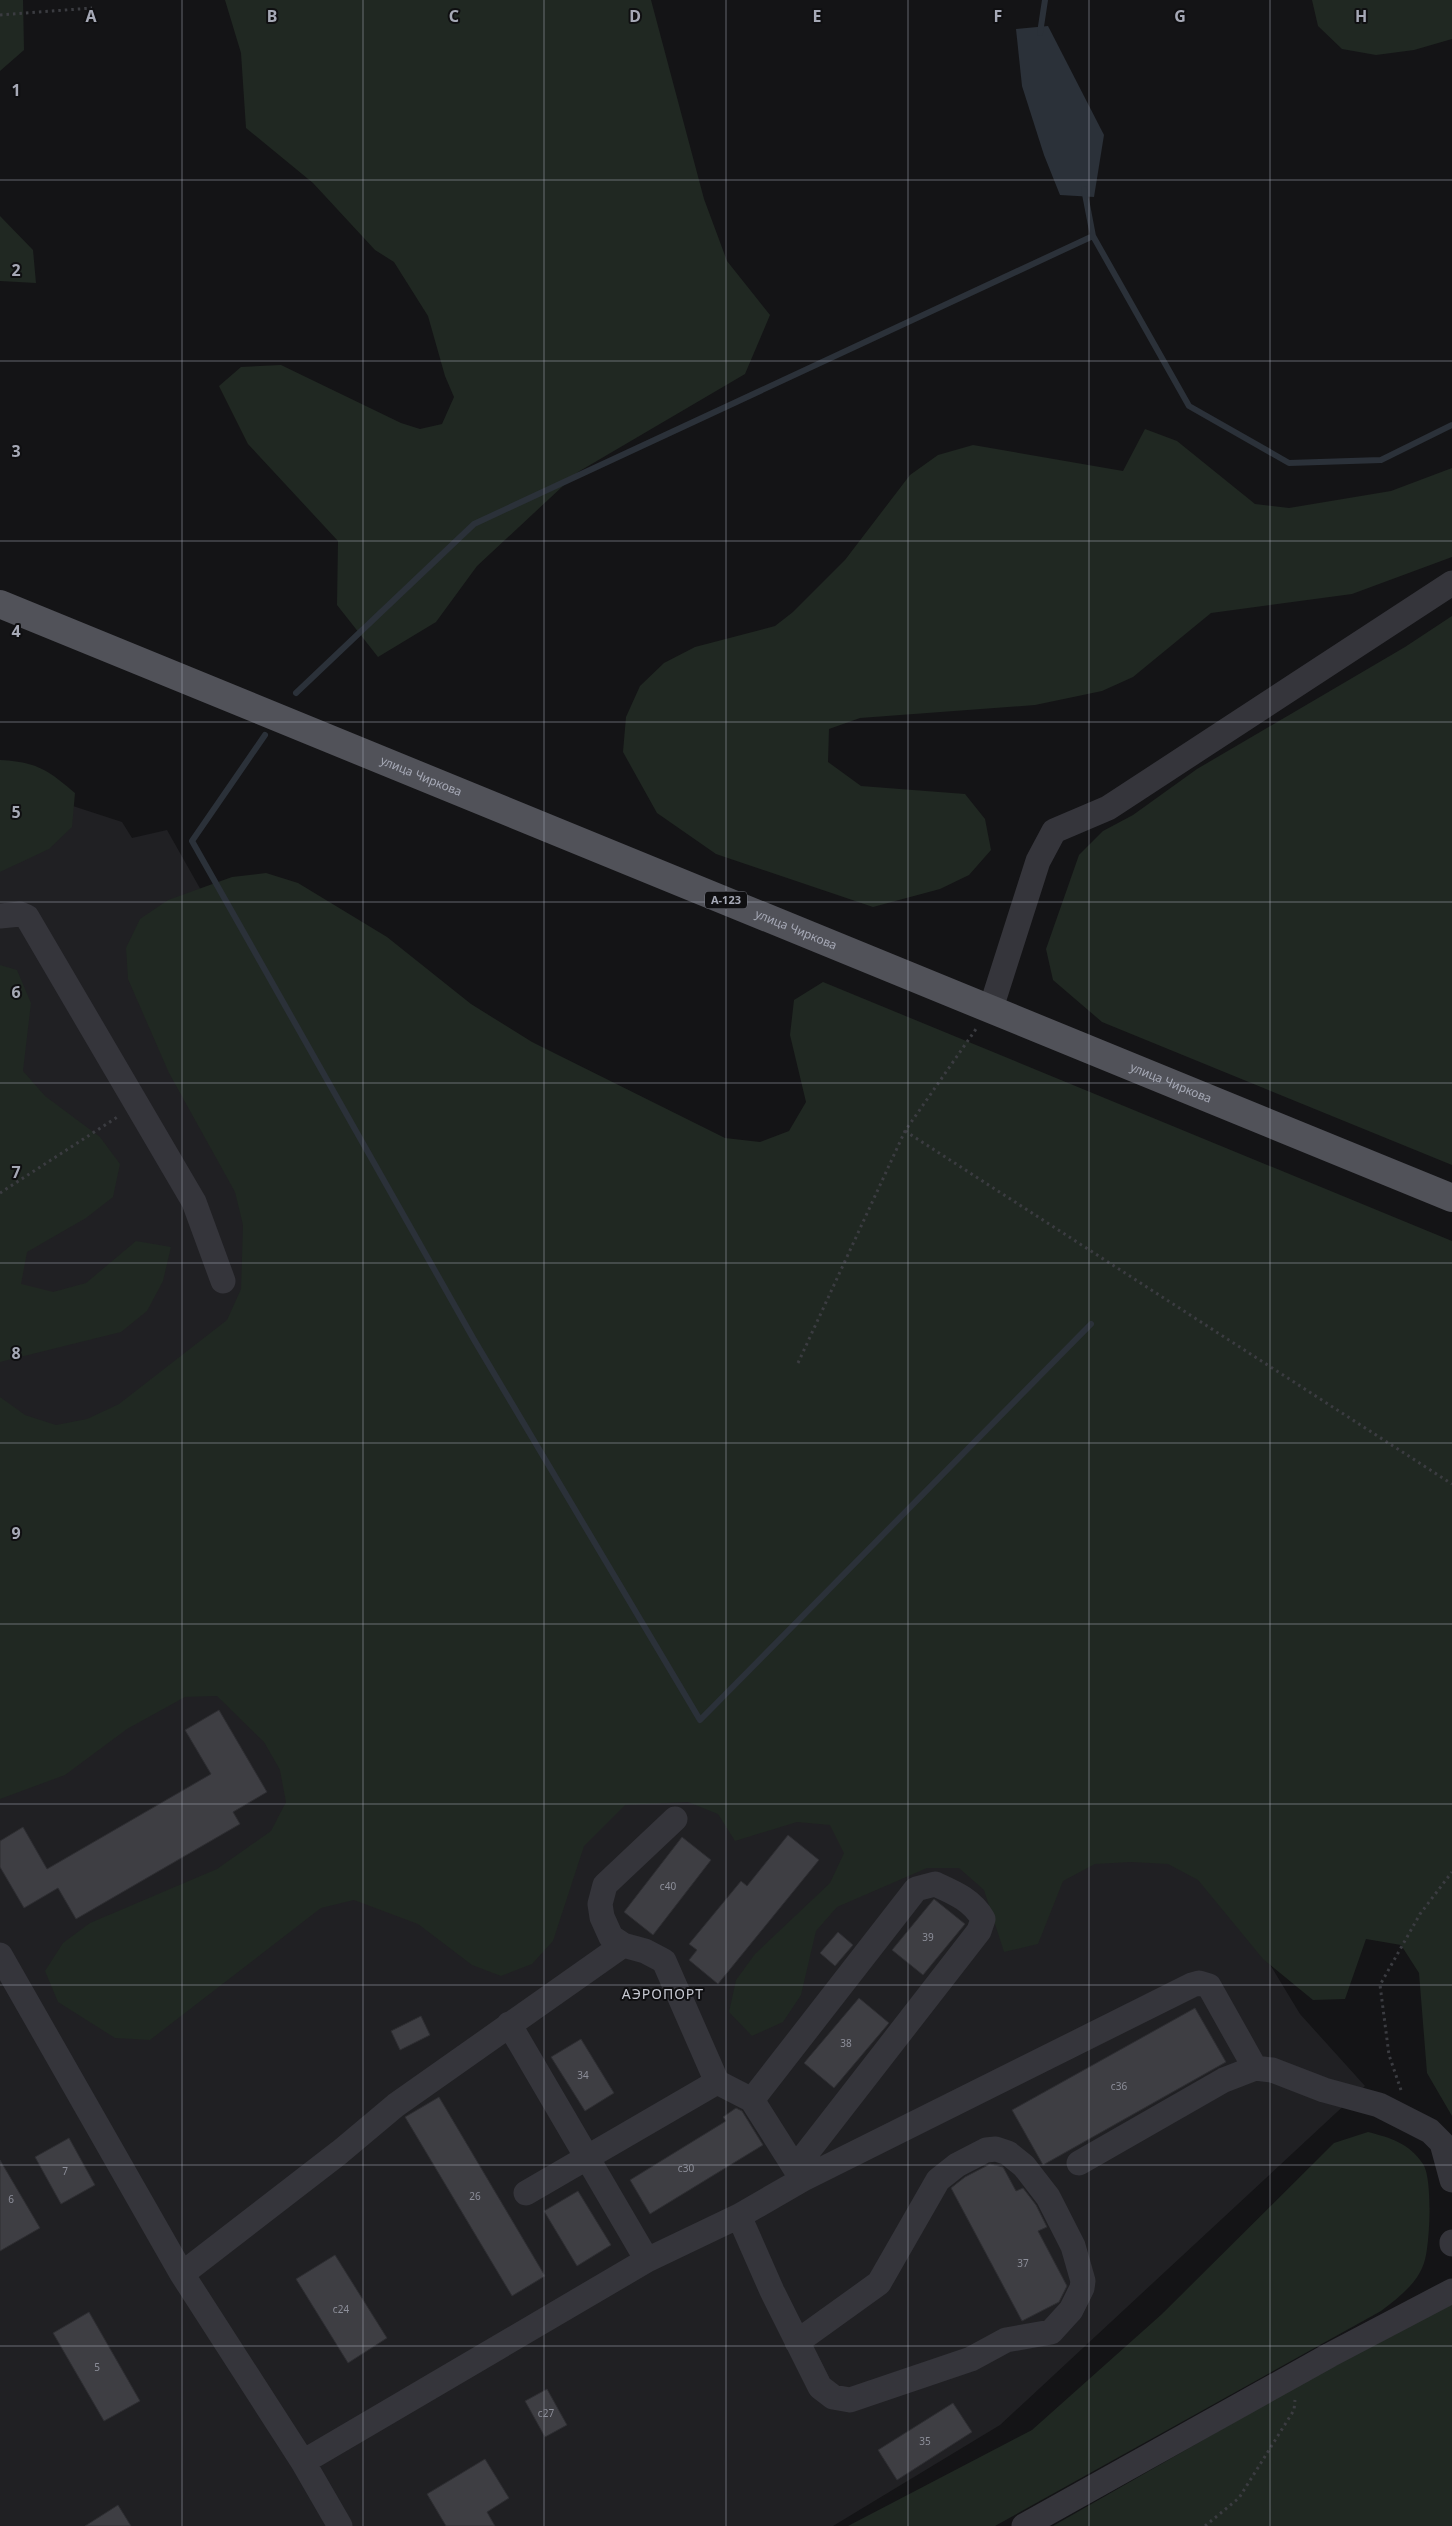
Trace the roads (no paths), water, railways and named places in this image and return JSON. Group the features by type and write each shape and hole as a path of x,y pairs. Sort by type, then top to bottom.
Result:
{"main road":[{"name":"улица Чиркова","path":"0,604 1452,1198"}],"street":[{"path":"991,1008 1038,861 1054,830 1108,808 1452,583"},
{"path":"0,916 20,914 27,917 194,1202 223,1280"},
{"path":"675,1819 605,1885 600,1904 602,1917 611,1937 623,1945 645,1951 664,1961 717,2082 752,2100 800,2173"},
{"path":"752,2100 916,1889 935,1884 961,1896 976,1907 983,1919 979,1931 800,2173"},
{"path":"182,2274 340,2152 396,2105 623,1945"},
{"path":"0,1955 182,2274 303,2462 340,2526"},
{"path":"303,2462 647,2260 738,2216 800,2173 1192,1984 1199,1983 1209,1986 1255,2068"},
{"path":"509,2024 647,2260"},
{"path":"1079,2163 1224,2080 1255,2068 1272,2070 1324,2090 1379,2105 1430,2131 1442,2142 1452,2180"},
{"path":"526,2193 717,2082"},
{"path":"738,2216 797,2342 820,2387 833,2397 850,2400 971,2359 1006,2340 1051,2332 1071,2310 1083,2281 1073,2246 1048,2197 1024,2166 1008,2153 996,2149 986,2150 956,2165 938,2180 879,2283 797,2342"},
{"path":"1024,2526 1295,2374 1452,2291"}],"waterway":[{"path":"1040,33 1045,0"},
{"path":"296,693 474,524 1093,236 1084,189"},
{"path":"1093,236 1189,406 1289,463 1381,460 1452,425"},
{"path":"265,735 192,841 473,1338 700,1720 1091,1324"}],"district":[{"name":"АЭРОПОРТ","path":"663,1994"}]}
